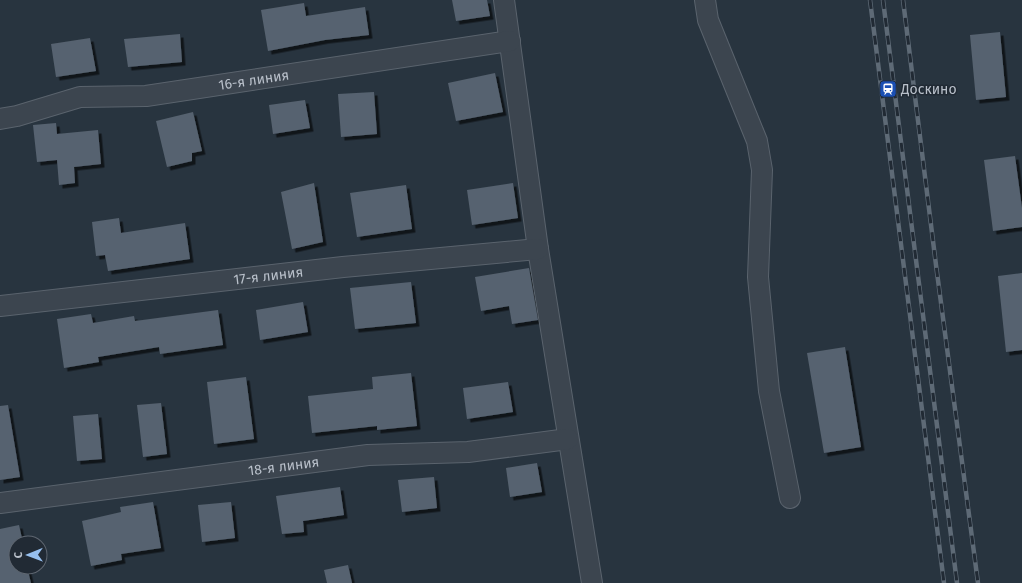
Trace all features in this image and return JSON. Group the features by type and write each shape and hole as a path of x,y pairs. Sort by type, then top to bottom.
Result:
{"street":[{"path":"504,0 538,249 592,583"},
{"path":"706,0 708,20 757,141 762,170 758,277 769,391 790,498"},
{"name":"16-я линия","path":"0,119 17,116 80,97 146,96 510,41"},
{"name":"17-я линия","path":"0,306 343,267 538,249"},
{"name":"18-я линия","path":"0,503 368,455 468,452 568,439"}],"building":[{"path":"452,0 487,0 490,16 456,21"},
{"path":"304,3 306,16 365,7 369,35 325,40 268,51 261,10"},
{"path":"1000,32 1006,97 976,100 970,35"},
{"path":"180,34 182,62 128,67 124,39"},
{"path":"90,38 96,71 56,77 51,44"},
{"path":"495,73 503,112 456,121 448,83"},
{"path":"374,92 377,134 341,137 338,94"},
{"path":"305,100 310,128 273,134 269,105"},
{"path":"193,112 202,151 192,153 192,161 167,167 156,121"},
{"path":"56,123 57,134 98,130 101,164 74,167 75,183 59,185 57,160 37,162 33,125"},
{"path":"1015,156 1022,208 1022,227 993,231 984,160"},
{"path":"314,183 323,242 292,249 281,192"},
{"path":"513,183 518,218 472,225 467,190"},
{"path":"406,185 412,229 357,237 350,193"},
{"path":"119,218 121,233 185,223 190,259 108,271 105,255 96,256 92,222"},
{"path":"529,268 538,320 512,324 509,306 481,311 475,277"},
{"path":"1022,273 1022,350 1006,352 998,276"},
{"path":"411,282 416,323 355,329 350,288"},
{"path":"303,302 308,332 260,340 256,310"},
{"path":"218,310 223,345 160,354 159,347 98,357 99,362 64,368 57,319 91,314 93,323 134,316 135,321"},
{"path":"845,347 861,447 824,453 807,353"},
{"path":"411,373 417,426 377,430 377,426 312,433 308,396 373,389 372,377"},
{"path":"246,377 254,439 214,444 207,382"},
{"path":"508,382 513,412 467,419 463,388"},
{"path":"161,403 167,454 143,457 137,405"},
{"path":"8,405 20,477 0,480 0,406"},
{"path":"98,414 102,459 77,461 73,416"},
{"path":"537,463 542,492 510,497 506,468"},
{"path":"434,477 437,508 402,512 398,480"},
{"path":"340,487 344,515 303,521 304,532 282,534 276,496"},
{"path":"153,502 161,548 121,554 122,560 91,566 82,521 121,512 120,507"},
{"path":"231,502 235,538 202,542 198,505"},
{"path":"19,525 21,535 8,535 8,575 29,575 31,583 0,583 0,529"},
{"path":"348,565 352,583 327,583 324,570"}],"railway":[{"path":"870,0 944,583"},
{"path":"883,0 957,583"},
{"path":"903,0 978,583"}],"place":[{"name":"Доскино","path":"888,89"}]}
